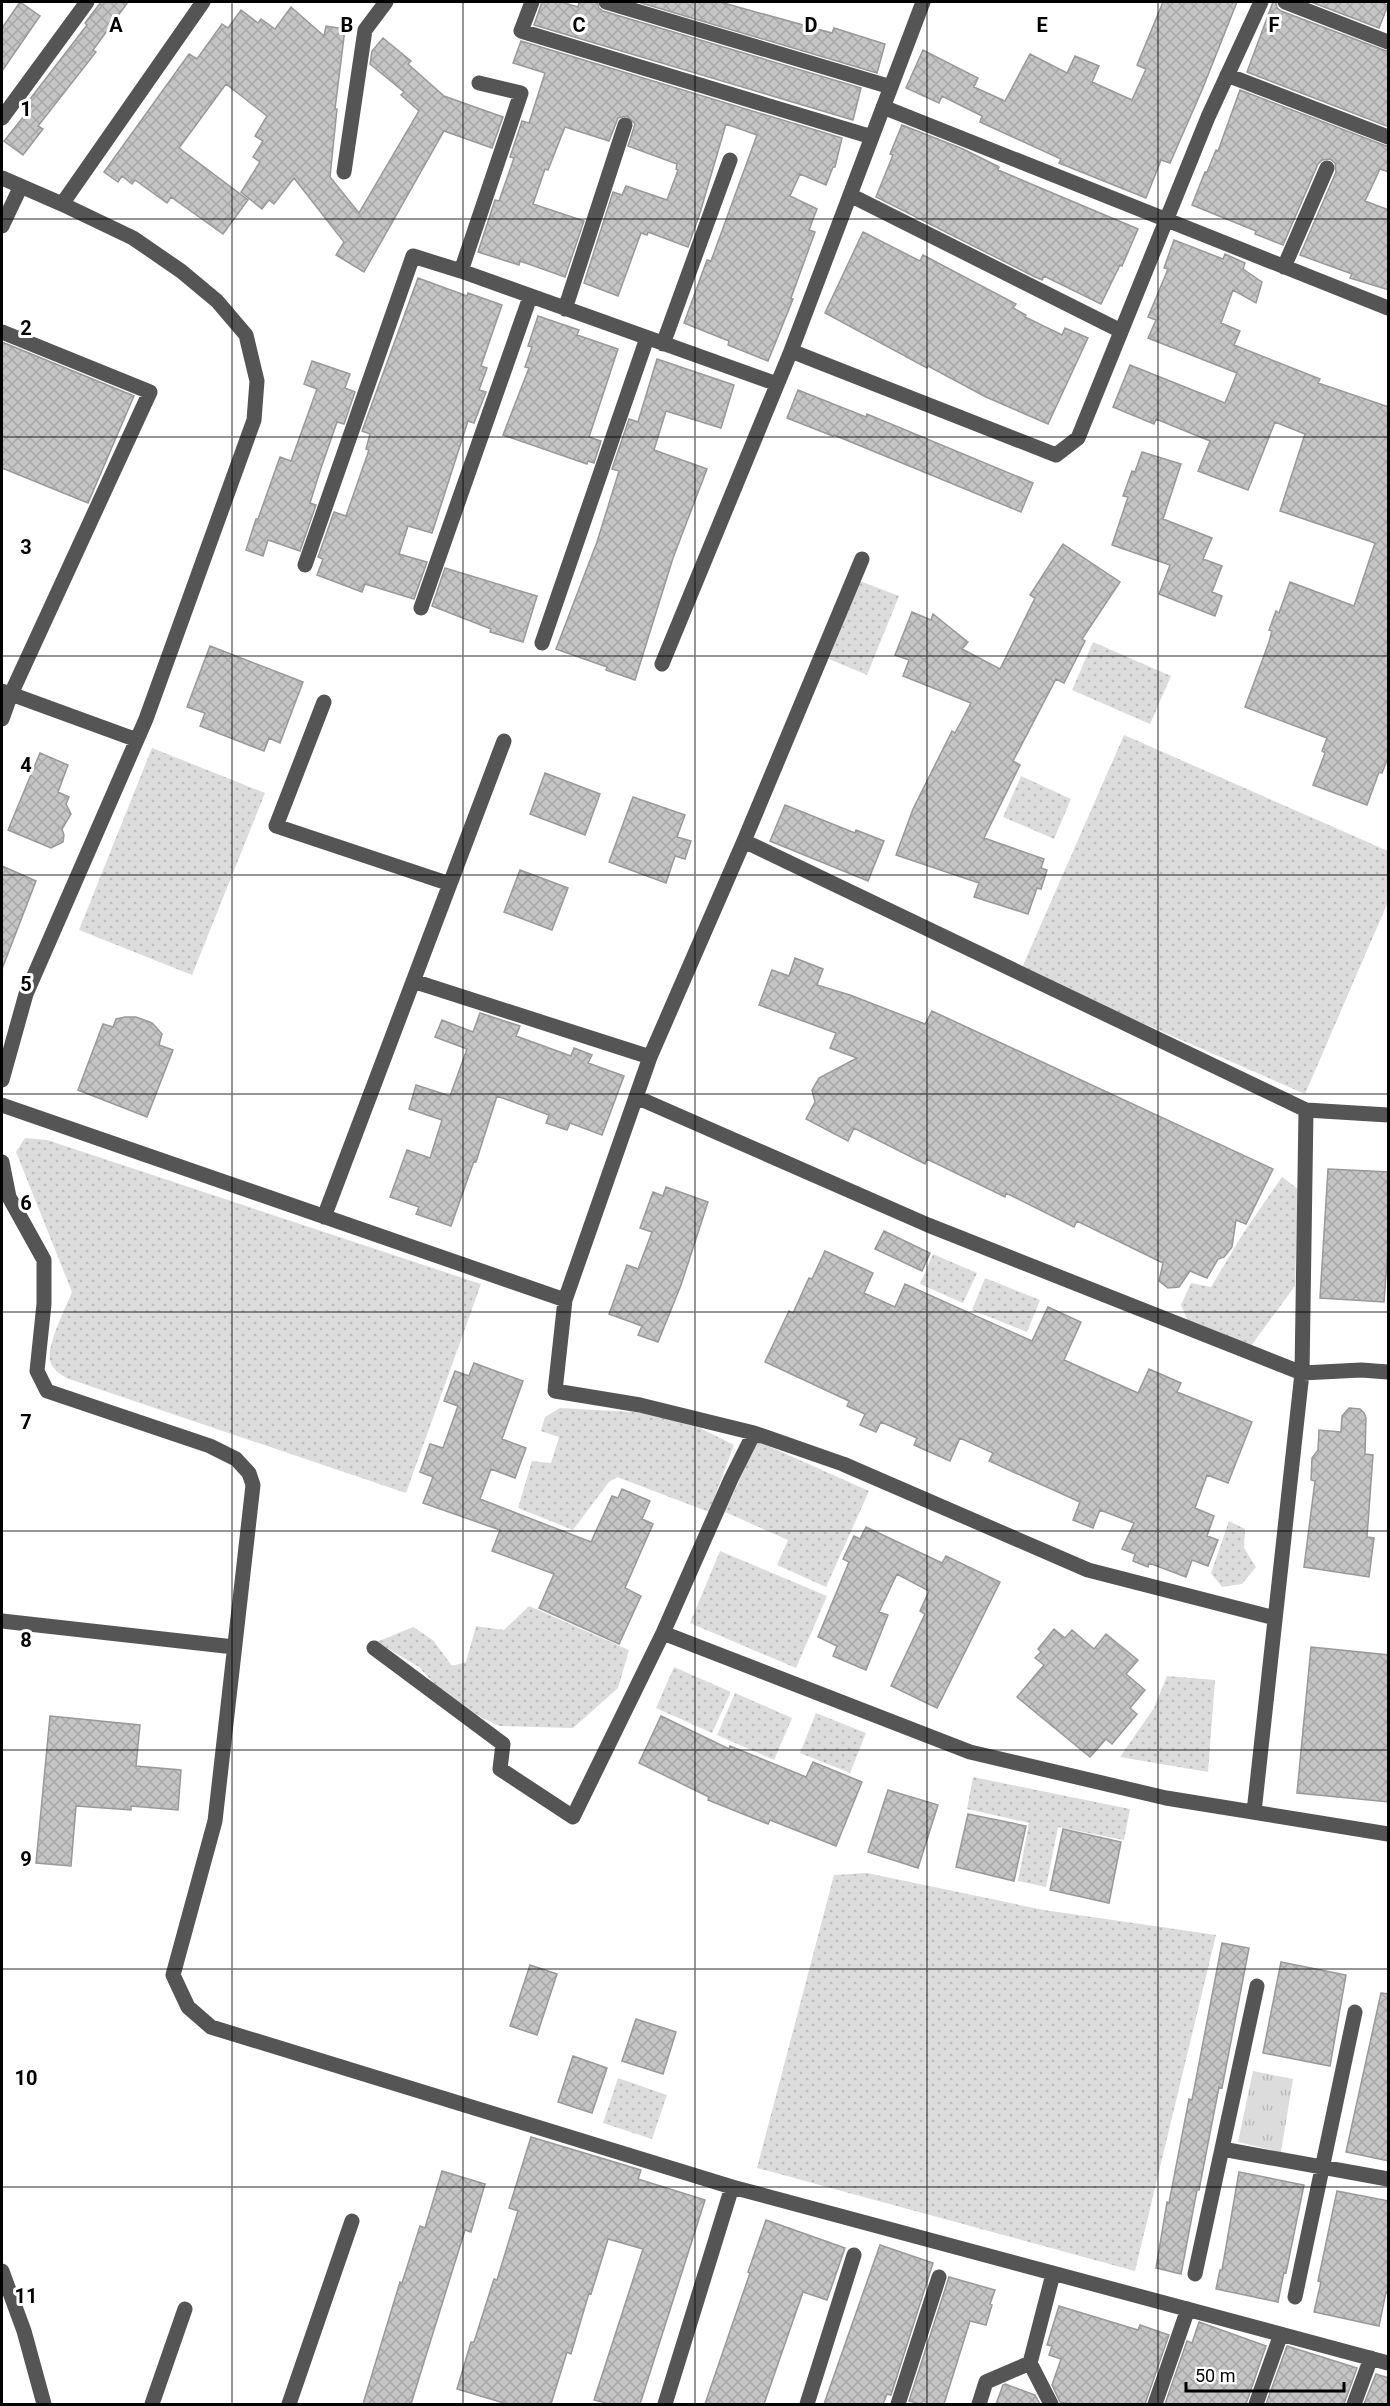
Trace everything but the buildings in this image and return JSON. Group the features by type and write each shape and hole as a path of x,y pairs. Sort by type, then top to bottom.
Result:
{"street":[{"path":"2,118 87,2"},
{"path":"62,204 203,2"},
{"path":"344,172 365,30 386,2"},
{"path":"532,2 521,31 872,137"},
{"path":"606,2 891,87"},
{"path":"662,664 791,351 923,2"},
{"path":"791,351 1056,455 1078,438 1166,220 1227,75 1261,2"},
{"path":"1285,2 1389,42"},
{"path":"1227,75 1389,137"},
{"path":"461,271 521,93 479,83"},
{"path":"883,107 1389,308"},
{"path":"565,309 625,125"},
{"path":"663,344 730,160"},
{"path":"1284,267 1327,168"},
{"path":"2,178 134,238 181,271 217,301 246,335 257,381 254,420 240,462 136,740 26,994 2,1080"},
{"path":"2,226 21,186"},
{"path":"850,195 1121,331"},
{"path":"305,565 413,256 777,384"},
{"path":"421,608 530,297"},
{"path":"2,332 150,392 6,692 2,719"},
{"path":"542,643 647,338"},
{"path":"862,559 744,841 650,1057 566,1300 555,1391 640,1405 754,1433 843,1464 1088,1570 1275,1618"},
{"path":"6,692 136,740"},
{"path":"324,702 276,826 450,884"},
{"path":"324,1217 504,741"},
{"path":"744,841 1306,1110 1389,1115"},
{"path":"413,981 650,1057"},
{"path":"636,1097 928,1225 1302,1373 1389,1372"},
{"path":"2,1105 566,1300"},
{"path":"1254,1812 1302,1373 1306,1110"},
{"path":"2,1162 9,1197 44,1260 44,1304 37,1371 47,1391 210,1446 236,1459 249,1473 253,1485 215,1821 173,1975 188,2007 211,2026 732,2187 1389,2363"},
{"path":"374,1648 503,1744 500,1769 573,1816 663,1633 731,1479 754,1433"},
{"path":"2,1621 234,1647"},
{"path":"663,1633 970,1752 1166,1798 1389,1834"},
{"path":"1195,2274 1257,1986"},
{"path":"1295,2297 1355,2012"},
{"path":"1222,2148 1389,2179"},
{"path":"665,2404 732,2187"},
{"path":"289,2404 352,2221"},
{"path":"807,2404 854,2255"},
{"path":"2,2271 24,2331 44,2404"},
{"path":"1051,2404 1030,2363 1053,2274"},
{"path":"898,2404 939,2277"},
{"path":"152,2404 185,2309"},
{"path":"1155,2404 1188,2310"},
{"path":"1256,2404 1281,2334"},
{"path":"1354,2404 1371,2358"},
{"path":"979,2404 986,2382 1030,2363"}],"green space":[{"path":"860,581 899,596 867,675 829,659"},
{"path":"1093,642 1171,676 1150,724 1072,690"},
{"path":"1124,735 1388,851 1388,902 1305,1094 1021,970"},
{"path":"152,748 265,793 192,975 79,930"},
{"path":"1021,776 1071,799 1054,839 1003,817"},
{"path":"25,1138 47,1140 481,1284 406,1493 69,1379 57,1372 50,1360 51,1345 72,1292 16,1152"},
{"path":"1282,1177 1298,1189 1295,1286 1248,1350 1190,1326 1181,1305 1191,1283 1211,1287 1244,1232"},
{"path":"933,1254 977,1273 963,1303 920,1284"},
{"path":"985,1278 1040,1300 1027,1332 972,1310"},
{"path":"560,1408 650,1413 700,1428 734,1445 709,1512 617,1477 609,1482 573,1530 518,1508 532,1461 551,1463 559,1437 541,1431 545,1417"},
{"path":"757,1441 869,1491 826,1587 777,1565 788,1540 725,1512"},
{"path":"1229,1521 1245,1529 1244,1548 1256,1567 1242,1584 1222,1587 1211,1573"},
{"path":"720,1551 827,1596 796,1668 690,1623"},
{"path":"529,1606 629,1650 618,1688 573,1728 499,1726 451,1702 419,1667 377,1642 413,1627 433,1640 452,1666 466,1662 476,1626 504,1630"},
{"path":"674,1667 731,1692 712,1733 656,1708"},
{"path":"1167,1676 1215,1680 1208,1772 1120,1757 1154,1708"},
{"path":"735,1693 792,1718 774,1760 717,1735"},
{"path":"816,1713 866,1733 850,1773 800,1753"},
{"path":"973,1777 1130,1809 1124,1840 1058,1827 1046,1887 1018,1881 1029,1823 967,1809"},
{"path":"867,1873 1044,1910 1216,1935 1135,2271 757,2168 834,1875"},
{"path":"1253,2071 1293,2079 1281,2152 1238,2142"},
{"path":"618,2078 667,2095 652,2139 603,2123"}]}
